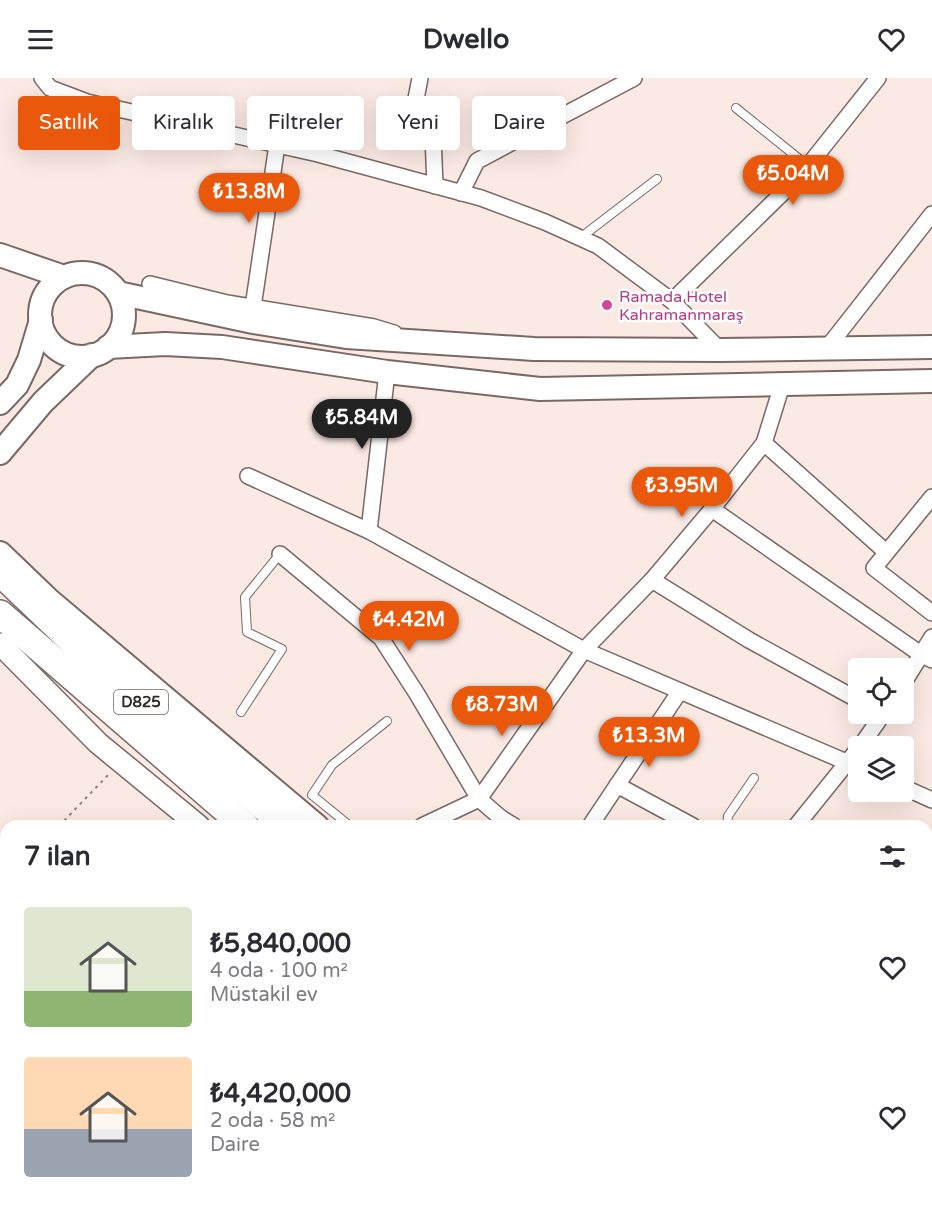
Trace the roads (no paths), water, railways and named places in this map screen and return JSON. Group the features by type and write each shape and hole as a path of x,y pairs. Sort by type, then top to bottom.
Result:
{"highway":[{"name":"D825","path":"0,572 90,658 279,820"},
{"name":"D825","path":"0,614 238,820"}],"main road":[{"path":"0,255 56,284"},
{"path":"0,269 56,284"},
{"path":"0,403 17,385 29,360 41,320 42,303 56,284 72,274 90,274 106,280 122,300 124,318 119,334 43,402 0,453"},
{"path":"118,293 253,322 346,337 534,349 720,350 932,347"},
{"path":"41,320 47,336 59,349 75,356 165,344 222,347 387,372 540,389 932,381"},
{"path":"0,553 49,600 310,820"},
{"path":"0,644 98,743 192,820"}],"street":[{"path":"42,78 50,88 87,102 247,138"},
{"path":"420,78 415,104 433,136 435,186"},
{"path":"461,193 477,161 634,78"},
{"path":"672,301 808,166 878,78"},
{"path":"254,307 276,150"},
{"path":"296,150 481,198 545,222 598,246 672,301 720,350"},
{"path":"827,348 932,214"},
{"path":"150,284 254,307 374,327 429,342"},
{"path":"369,531 387,372"},
{"path":"435,820 479,799 584,650 652,580 712,509 764,443 782,385"},
{"path":"764,443 886,552"},
{"path":"248,477 369,531 584,650 848,763"},
{"path":"932,497 874,568 932,613"},
{"path":"712,509 927,658"},
{"path":"280,554 381,638 479,799 504,820"},
{"path":"652,580 749,640 848,694"},
{"path":"914,672 927,658 932,637"},
{"path":"594,820 680,691"},
{"path":"802,820 848,770"},
{"path":"617,785 682,820"},
{"path":"914,792 932,800"}],"lane":[{"path":"736,108 808,166"},
{"path":"580,238 657,179"},
{"path":"242,712 282,649 247,632 245,597 280,554"},
{"path":"343,820 312,795 332,765 387,721"},
{"path":"728,820 754,778"}],"place":[{"name":"Ramada Hotel Kahramanmaraş","path":"607,305"}]}
